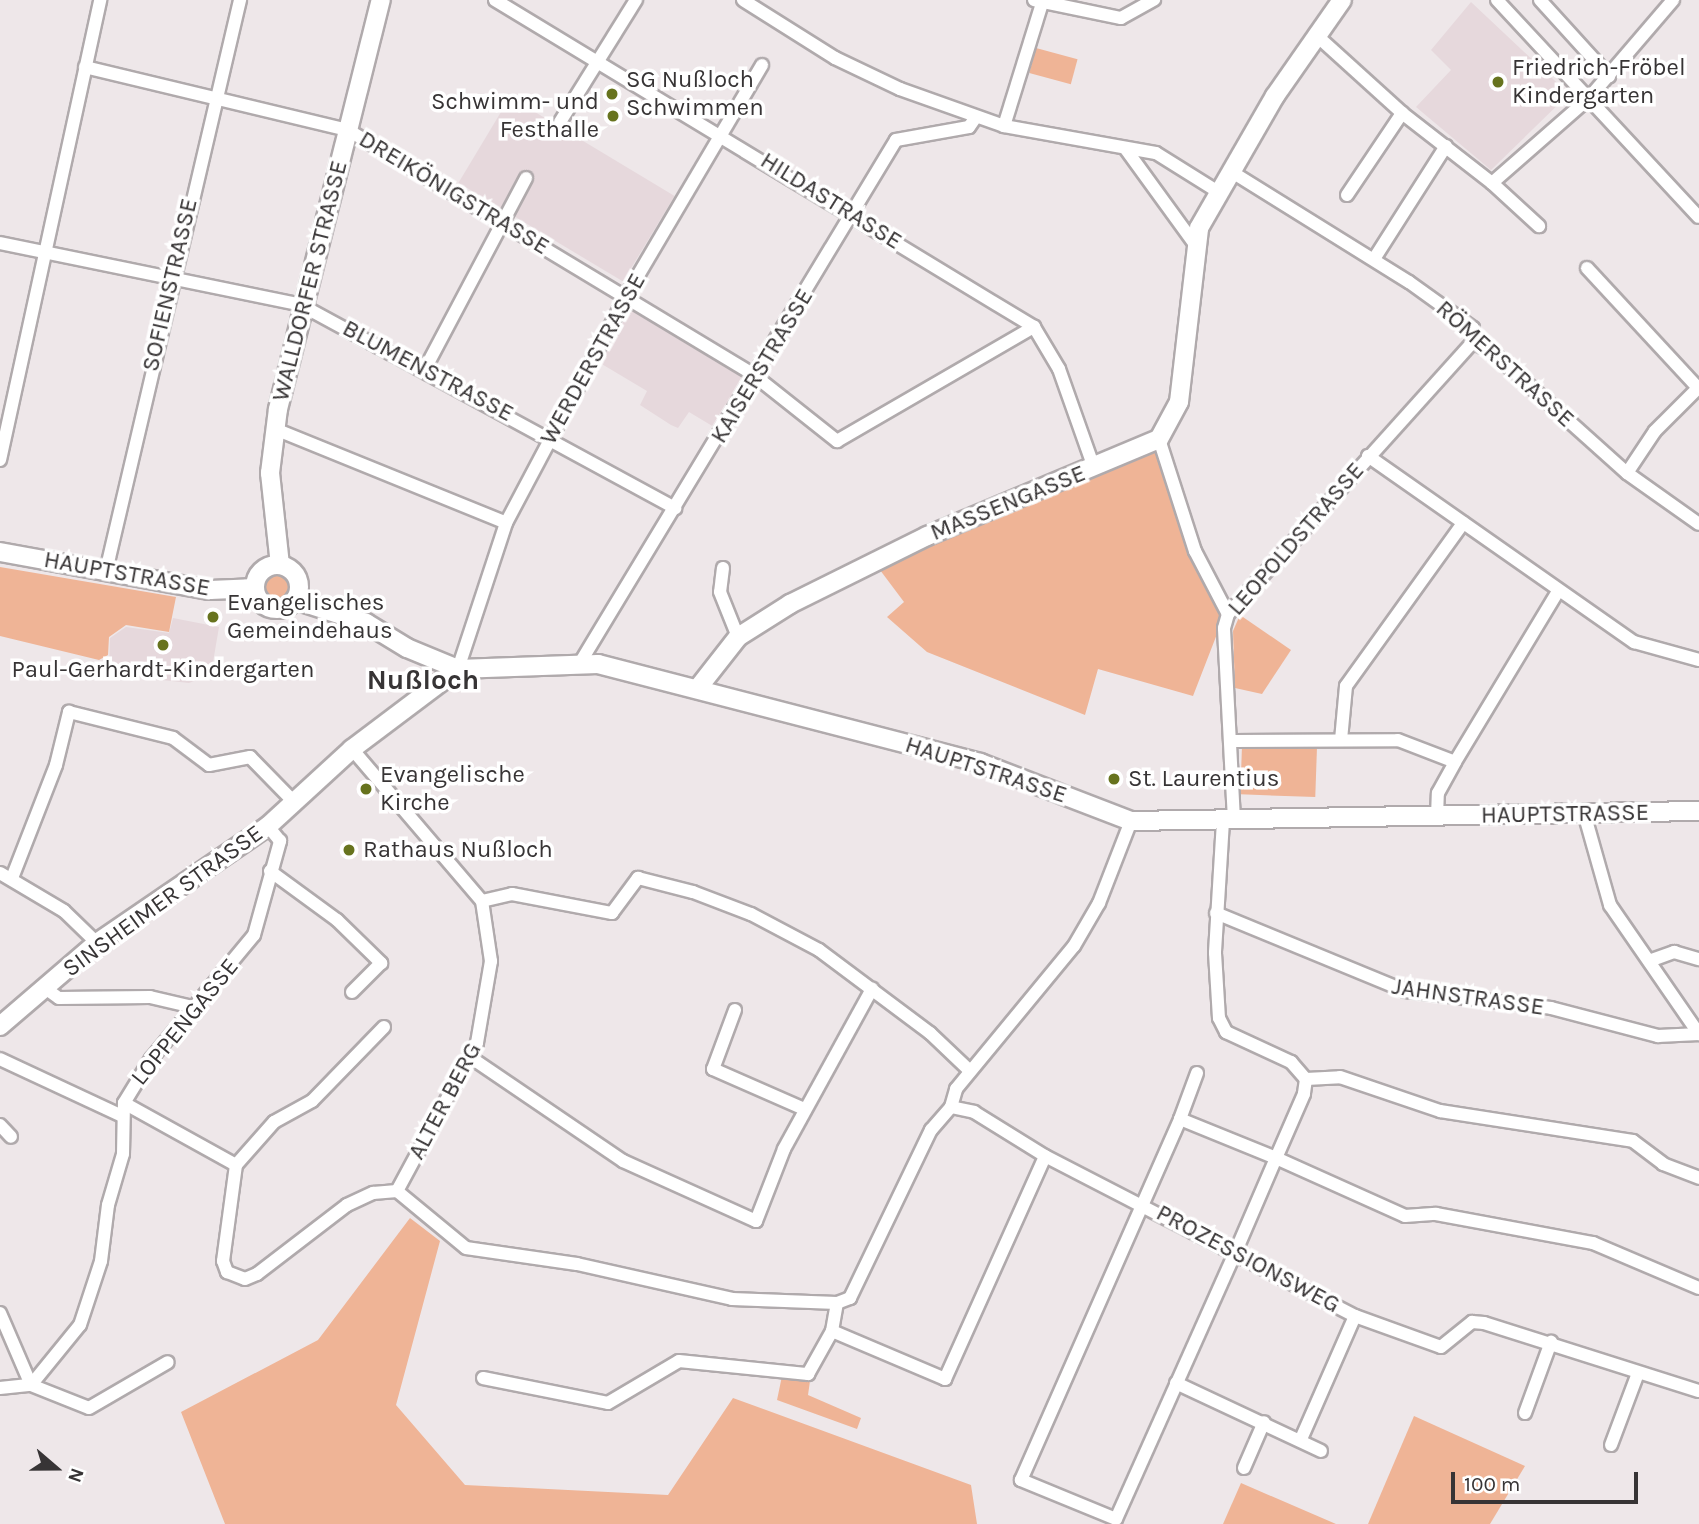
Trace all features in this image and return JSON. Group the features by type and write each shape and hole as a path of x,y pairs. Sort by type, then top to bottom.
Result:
{"main road":[{"name":"WALLDORFER STRASSE","path":"280,565 271,495 275,429 301,305 381,0"},
{"path":"1158,439 1178,402 1194,243 1220,192 1315,34 1342,0"},
{"name":"MASSENGASSE","path":"698,688 738,637 790,604 927,536 1158,439"},
{"name":"HAUPTSTRASSE","path":"0,552 211,590 255,588 259,601 271,609 285,608 295,600 366,622 407,648 458,669 580,663 698,688 980,763 1131,821 1699,811"},
{"path":"255,588 262,571 280,565 299,582 295,600"},
{"name":"SINSHEIMER STRASSE","path":"0,1026 97,943 268,826 352,749 458,669"}],"street":[{"path":"0,460 100,0"},
{"name":"SOFIENSTRASSE","path":"106,571 170,278 240,0"},
{"name":"HILDASTRASSE","path":"495,0 722,134 1034,327 1059,369 1094,468"},
{"path":"560,122 636,0"},
{"path":"743,0 835,58 976,117 1004,126 1156,153 1220,192"},
{"path":"1004,126 1039,1 1121,18 1154,0"},
{"path":"1497,0 1699,217"},
{"path":"1540,0 1609,76"},
{"path":"1492,183 1589,98 1673,0"},
{"path":"1315,34 1402,113 1492,183 1539,226"},
{"name":"WERDERSTRASSE","path":"458,669 506,523 626,296 762,65"},
{"name":"DREIKÖNIGSTRASSE","path":"85,67 348,130 755,376 837,441 1034,327"},
{"path":"1348,195 1402,113"},
{"name":"KAISERSTRASSE","path":"580,663 896,140 969,127 976,117"},
{"path":"1374,258 1446,146"},
{"path":"1125,148 1194,243"},
{"name":"RÖMERSTRASSE","path":"1232,172 1374,258 1473,328 1474,342 1492,352 1627,473 1699,524"},
{"path":"425,369 526,178"},
{"name":"BLUMENSTRASSE","path":"0,243 301,305 551,435 676,508"},
{"path":"1587,268 1698,387 1655,431 1627,473"},
{"name":"LEOPOLDSTRASSE","path":"1228,820 1233,741 1224,628 1228,614 1368,456 1474,342"},
{"path":"275,429 506,523"},
{"path":"1158,439 1195,551 1228,614"},
{"path":"1368,456 1634,642 1699,660"},
{"path":"1341,740 1346,686 1463,523"},
{"path":"723,568 720,592 738,637"},
{"path":"1437,817 1438,793 1558,591"},
{"path":"56,709 173,738 209,765 250,757 295,803"},
{"path":"69,712 56,765 6,875 64,911 97,943"},
{"path":"1233,741 1398,740 1455,762"},
{"path":"352,749 482,901 512,894 612,913 638,878 647,878 785,930 872,989 970,1072"},
{"path":"1584,813 1610,905 1699,1034"},
{"path":"1228,820 1216,913 1217,1006 1226,1032 1291,1062 1306,1079"},
{"path":"384,1027 312,1101 274,1122 236,1164 223,1261 227,1272 245,1279 347,1205 373,1193 397,1191 466,1248 577,1264 732,1299 837,1303 856,1292 931,1130 951,1107 970,1072 1074,946 1099,904 1131,821"},
{"name":"LOPPENGASSE","path":"31,1385 80,1325 96,1278 108,1205 123,1154 123,1109 150,1059 254,935 280,841 268,826"},
{"path":"270,871 337,920 381,963 352,992"},
{"name":"ALTER BERG","path":"397,1191 470,1057 491,986 482,901"},
{"name":"JAHNSTRASSE","path":"1216,913 1405,991 1551,1009 1658,1036 1699,1034"},
{"path":"1649,961 1674,952 1699,959"},
{"path":"45,988 59,998 150,997 193,1007"},
{"path":"470,1057 623,1161 755,1221 804,1109 872,989"},
{"path":"735,1010 713,1069 804,1109"},
{"path":"0,1059 123,1109 236,1164"},
{"path":"1197,1073 1180,1119 1021,1480 1115,1522 1276,1158 1306,1079"},
{"path":"1306,1079 1340,1077 1440,1111 1633,1142 1663,1164 1699,1178"},
{"name":"PROZESSIONSWEG","path":"951,1107 974,1112 1045,1156 1144,1202 1356,1316 1441,1347 1472,1322 1551,1342 1699,1391"},
{"path":"1180,1119 1276,1158 1405,1216 1436,1214 1593,1243 1699,1288"},
{"path":"0,1125 11,1137"},
{"path":"832,1331 945,1379 1045,1156"},
{"path":"483,1378 608,1403 679,1361 808,1374 832,1331 837,1303"},
{"path":"0,1313 31,1385"},
{"path":"1301,1438 1356,1316"},
{"path":"1525,1413 1551,1342"},
{"path":"0,1388 31,1385 89,1408 168,1362"},
{"path":"1611,1446 1638,1373"},
{"path":"1177,1382 1301,1438 1321,1451"},
{"path":"1244,1468 1264,1422"}],"shaded area":[{"name":"Friedrich-Fröbel Kindergarten","path":"1471,2 1569,94 1491,170 1416,107 1451,70 1431,50"},
{"path":"1036,48 1078,59 1071,84 1029,73"},
{"path":"510,97 675,196 623,282 458,183"},
{"path":"630,309 743,377 714,427 689,412 678,428 671,425 640,405 647,391 600,363"},
{"path":"1157,450 1224,616 1193,696 1098,669 1085,715 927,652 887,617 904,602 880,570 914,549"},
{"path":"0,567 176,597 169,632 126,625 109,637 108,655 99,660 0,636"},
{"path":"277,574 286,578 290,587 286,596 277,600 268,596 264,587 268,578"},
{"path":"1240,615 1291,650 1262,694 1235,688 1233,631"},
{"name":"Paul-Gerhardt-Kindergarten","path":"173,618 219,627 211,674 189,683 109,674 110,638 126,627 169,633"},
{"path":"1242,744 1317,747 1315,797 1240,794"},
{"path":"410,1218 440,1241 396,1405 465,1485 668,1495 733,1398 971,1485 977,1524 225,1524 181,1412 318,1340"},
{"path":"782,1376 810,1381 808,1395 861,1418 857,1429 777,1400"},
{"path":"1414,1416 1525,1466 1490,1524 1368,1524"},
{"path":"1241,1483 1336,1524 1223,1524"}],"place":[{"name":"Friedrich-Fröbel Kindergarten","path":"1498,82"},
{"name":"SG Nußloch Schwimmen","path":"612,94"},
{"name":"Schwimm- und Festhalle","path":"613,116"},
{"name":"Evangelisches Gemeindehaus","path":"213,617"},
{"name":"Paul-Gerhardt-Kindergarten","path":"163,645"},
{"name":"St. Laurentius","path":"1114,779"},
{"name":"Evangelische Kirche","path":"366,789"},
{"name":"Rathaus Nußloch","path":"349,850"}],"district":[{"name":"Nußloch","path":"423,680"}]}
